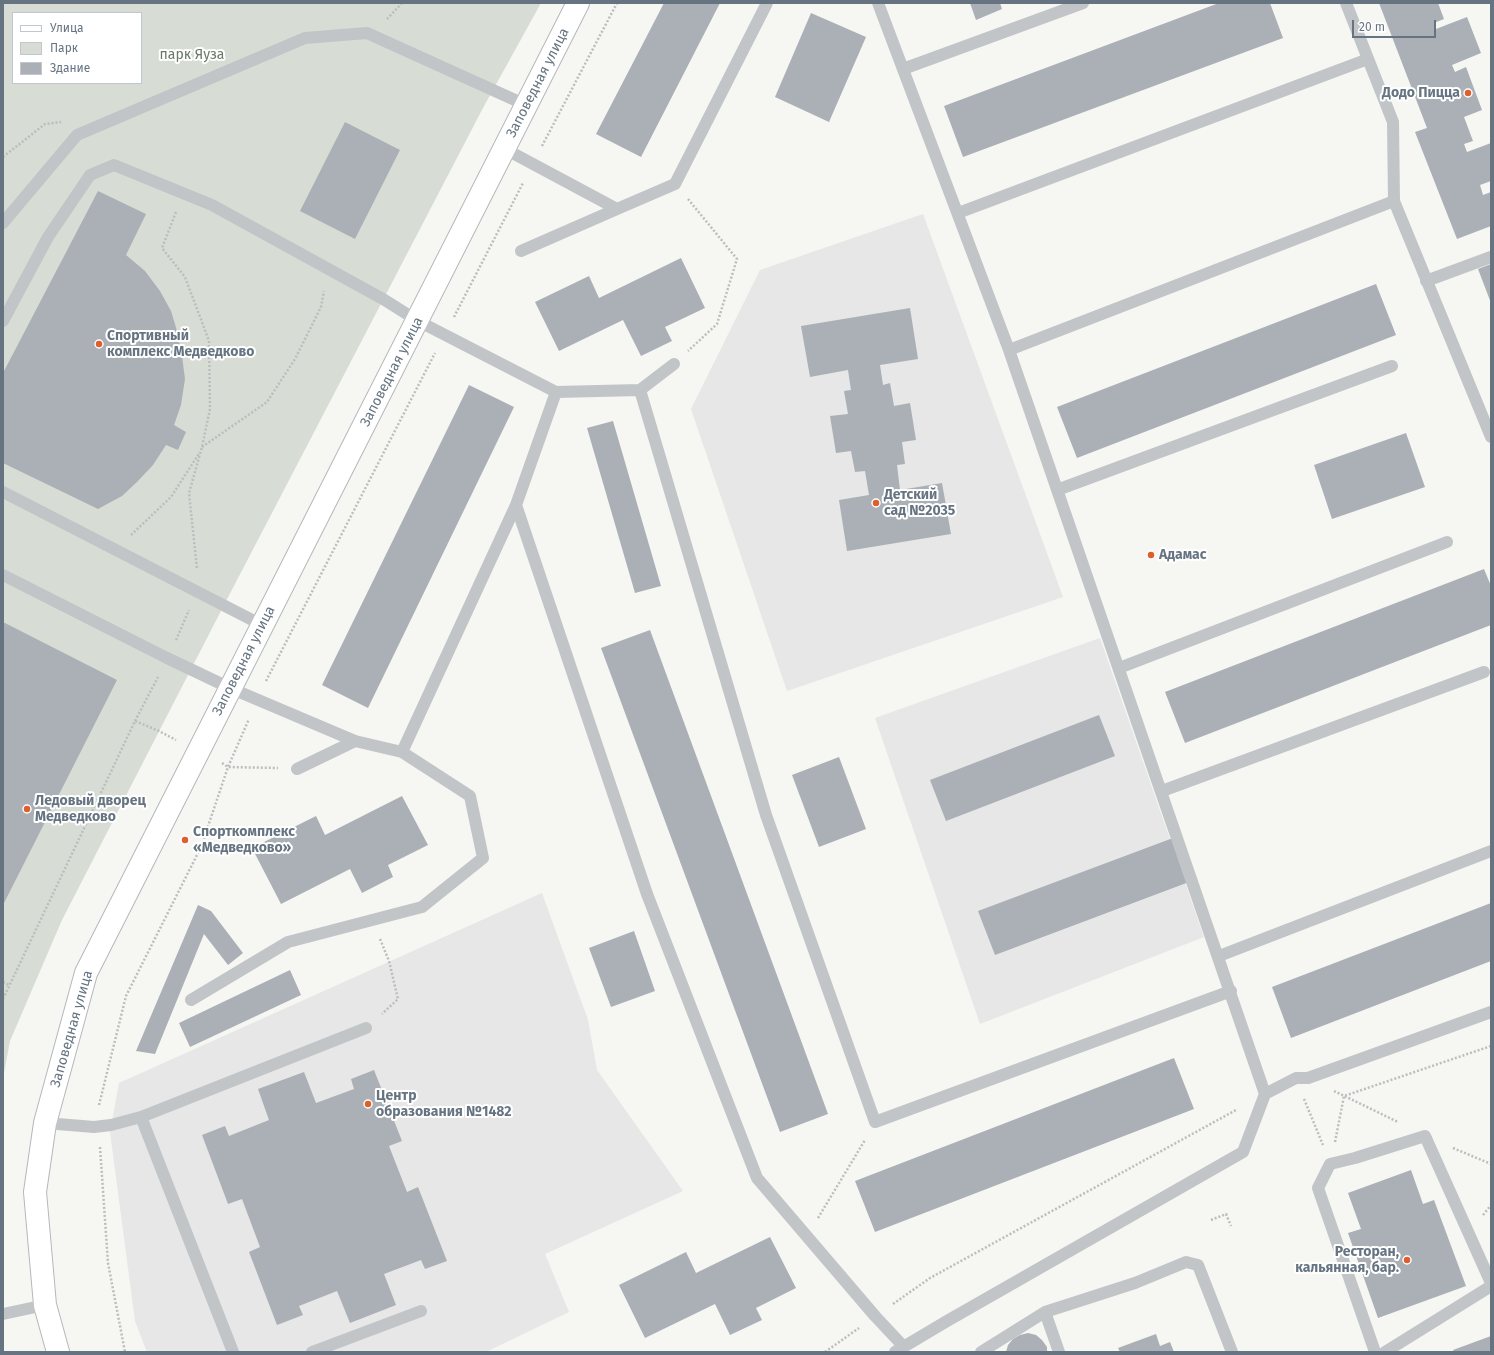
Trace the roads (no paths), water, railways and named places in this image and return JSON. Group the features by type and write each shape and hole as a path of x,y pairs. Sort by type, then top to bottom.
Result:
{"street":[{"name":"Заповедная улица","path":"58,1352 45,1305 35,1192 45,1123 86,972 262,624 418,321 578,3"}],"lane":[{"path":"521,252 675,184 767,3"},
{"path":"516,505 647,894 757,1178 875,1316 899,1349 1243,1152 1265,1094 1219,956 1009,350 878,3"},
{"path":"903,69 1083,3"},
{"path":"1346,3 1393,122 1394,201 1491,436"},
{"path":"3,224 77,135 305,38 367,33 526,105"},
{"path":"958,213 1368,59"},
{"path":"505,149 617,209"},
{"path":"3,321 48,237 90,175 114,165 212,205 383,299 418,321 556,392 640,390 674,364"},
{"path":"1009,350 1394,201"},
{"path":"1426,281 1491,257"},
{"path":"1057,490 1392,366"},
{"path":"640,390 766,815 875,1122 1231,991"},
{"path":"402,752 516,505 556,392"},
{"path":"3,492 262,624"},
{"path":"1119,668 1446,542"},
{"path":"3,574 167,658 230,688 355,741 402,752 470,796 483,858 422,907 288,942 191,1000"},
{"path":"1162,791 1484,672"},
{"path":"297,769 355,741"},
{"path":"1219,956 1491,851"},
{"path":"1265,1094 1302,1078 1491,1012"},
{"path":"45,1123 94,1127 111,1125 141,1117 366,1028"},
{"path":"141,1117 233,1352"},
{"path":"1375,1352 1318,1188 1330,1164 1425,1136 1491,1283"},
{"path":"981,1352 1045,1312 1134,1283 1186,1262 1198,1265 1232,1352"},
{"path":"1386,1352 1491,1286"},
{"path":"3,1314 45,1305"},
{"path":"312,1352 421,1311"},
{"path":"1045,1312 1059,1352"}],"place":[{"name":"Додо Пицца","path":"1468,93"},
{"name":"Спортивный комплекс Медведково","path":"99,344"},
{"name":"Детский сад №2035","path":"876,503"},
{"name":"Адамас","path":"1151,555"},
{"name":"Ледовый дворец Медведково","path":"27,809"},
{"name":"Спорткомплекс «Медведково»","path":"185,840"},
{"name":"Центр образования №1482","path":"368,1104"},
{"name":"Ресторан, кальянная, бар.","path":"1407,1260"}],"park label":[{"name":"парк Яуза","path":"192,55"}]}
